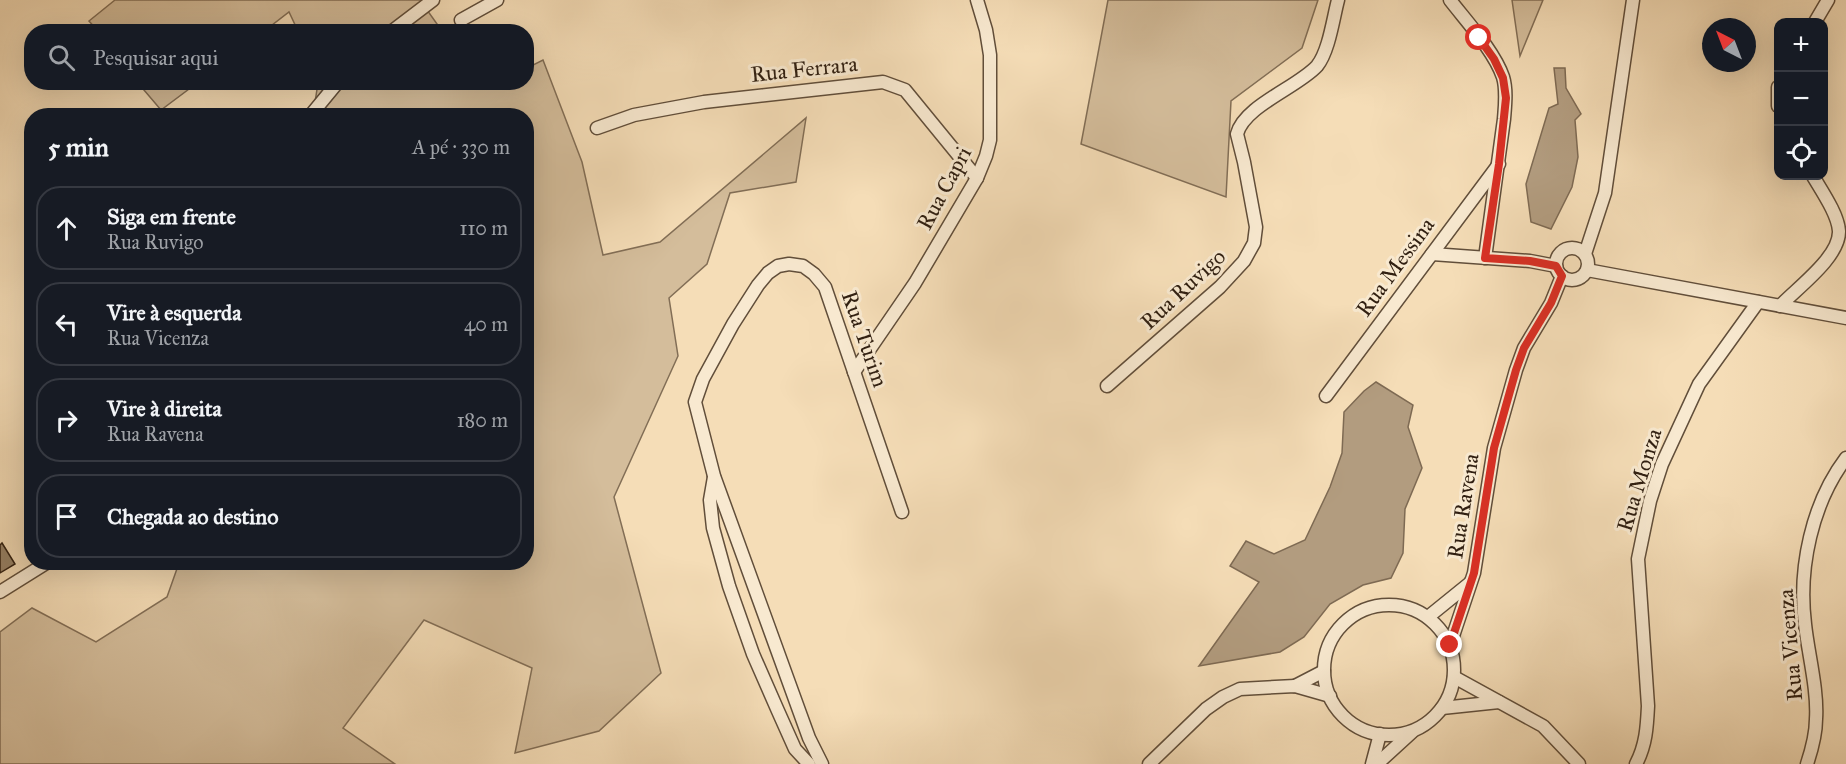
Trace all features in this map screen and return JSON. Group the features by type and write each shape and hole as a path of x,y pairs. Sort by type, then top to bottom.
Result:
{"street":[{"path":"402,24 433,0"},
{"path":"461,20 497,0"},
{"name":"Rua Capri","path":"854,372 915,283 987,156 990,140 990,55 986,30 977,0"},
{"name":"Rua Ruvigo","path":"1107,386 1220,287 1244,261 1254,243 1256,227 1238,130 1243,122 1266,101 1317,66 1324,54 1338,0"},
{"path":"1450,0 1494,59 1503,78 1506,98 1485,258"},
{"path":"1432,254 1530,261 1563,270 1580,278 1584,258 1605,193 1634,0"},
{"path":"1817,18 1828,0"},
{"name":"Rua Ferrara","path":"597,128 634,114 704,102 883,82 905,90 977,177"},
{"path":"317,108 331,90"},
{"name":"Rua Messina","path":"1326,396 1499,164"},
{"path":"1780,306 1820,268 1832,254 1836,244 1839,230 1832,211 1815,180"},
{"path":"1563,270 1567,249 1621,276 1846,318"},
{"name":"Rua Turim","path":"822,764 809,738 714,476 695,402 703,379 733,324 758,285 768,273 778,266 789,264 803,266 814,273 825,287 902,512"},
{"name":"Rua Ravena","path":"1450,645 1474,573 1494,448 1510,392 1524,348 1551,303 1563,270"},
{"name":"Rua Monza","path":"1636,764 1645,745 1647,728 1648,706 1638,559 1650,501 1662,464 1699,384 1758,302"},
{"name":"Rua Vicenza","path":"1808,764 1817,717 1804,621 1808,546 1822,500 1846,458"},
{"name":"Rua Turim","path":"714,476 710,500 713,528 729,585 753,654 778,711 795,749 809,764"},
{"path":"0,592 35,570"},
{"name":"Rua Ravena","path":"1428,617 1470,582"},
{"path":"1377,764 1442,708 1450,693 1454,677 1454,661 1450,645 1442,630 1428,617 1411,609 1392,605 1373,607 1356,615 1341,627 1330,643 1324,671 1330,696 1338,710 1350,722 1364,730 1380,734 1397,734 1414,730"},
{"path":"1295,686 1324,671"},
{"path":"1454,677 1543,726 1579,764"},
{"path":"1149,764 1206,709 1240,689 1295,686 1330,696"},
{"path":"1442,708 1499,702"},
{"path":"1372,764 1380,734"}],"shaded area":[{"path":"115,0 420,0 437,24 295,24 289,12 273,24 92,24 89,21"},
{"path":"1108,0 1318,0 1302,48 1231,101 1226,197 1081,144"},
{"path":"1512,0 1543,0 1520,56"},
{"path":"543,60 582,162 603,255 660,242 806,118 796,182 730,193 707,264 669,298 678,356 614,497 661,673 599,731 515,753 532,668 424,620 343,728 395,764 0,764 0,632 32,608 96,642 167,597 177,570 534,570 534,108 314,108 317,90 534,90 534,64"},
{"path":"1554,68 1565,68 1566,88 1581,114 1575,120 1578,157 1572,187 1551,229 1531,222 1526,184 1549,108 1558,104"},
{"path":"144,90 188,90 164,108 159,108"},
{"path":"1376,382 1413,405 1408,427 1422,468 1405,509 1403,553 1391,578 1363,585 1330,604 1304,637 1280,652 1199,666 1259,582 1230,566 1246,541 1274,554 1305,540 1330,487 1342,453 1344,412"}],"building":[{"path":"2,543 15,564 0,573 0,545"}],"route":[{"path":"1450,645 1474,573 1494,448 1516,370 1524,348 1551,303 1562,276 1556,266 1530,261 1485,258 1506,98 1503,78 1494,59 1479,38"}]}
